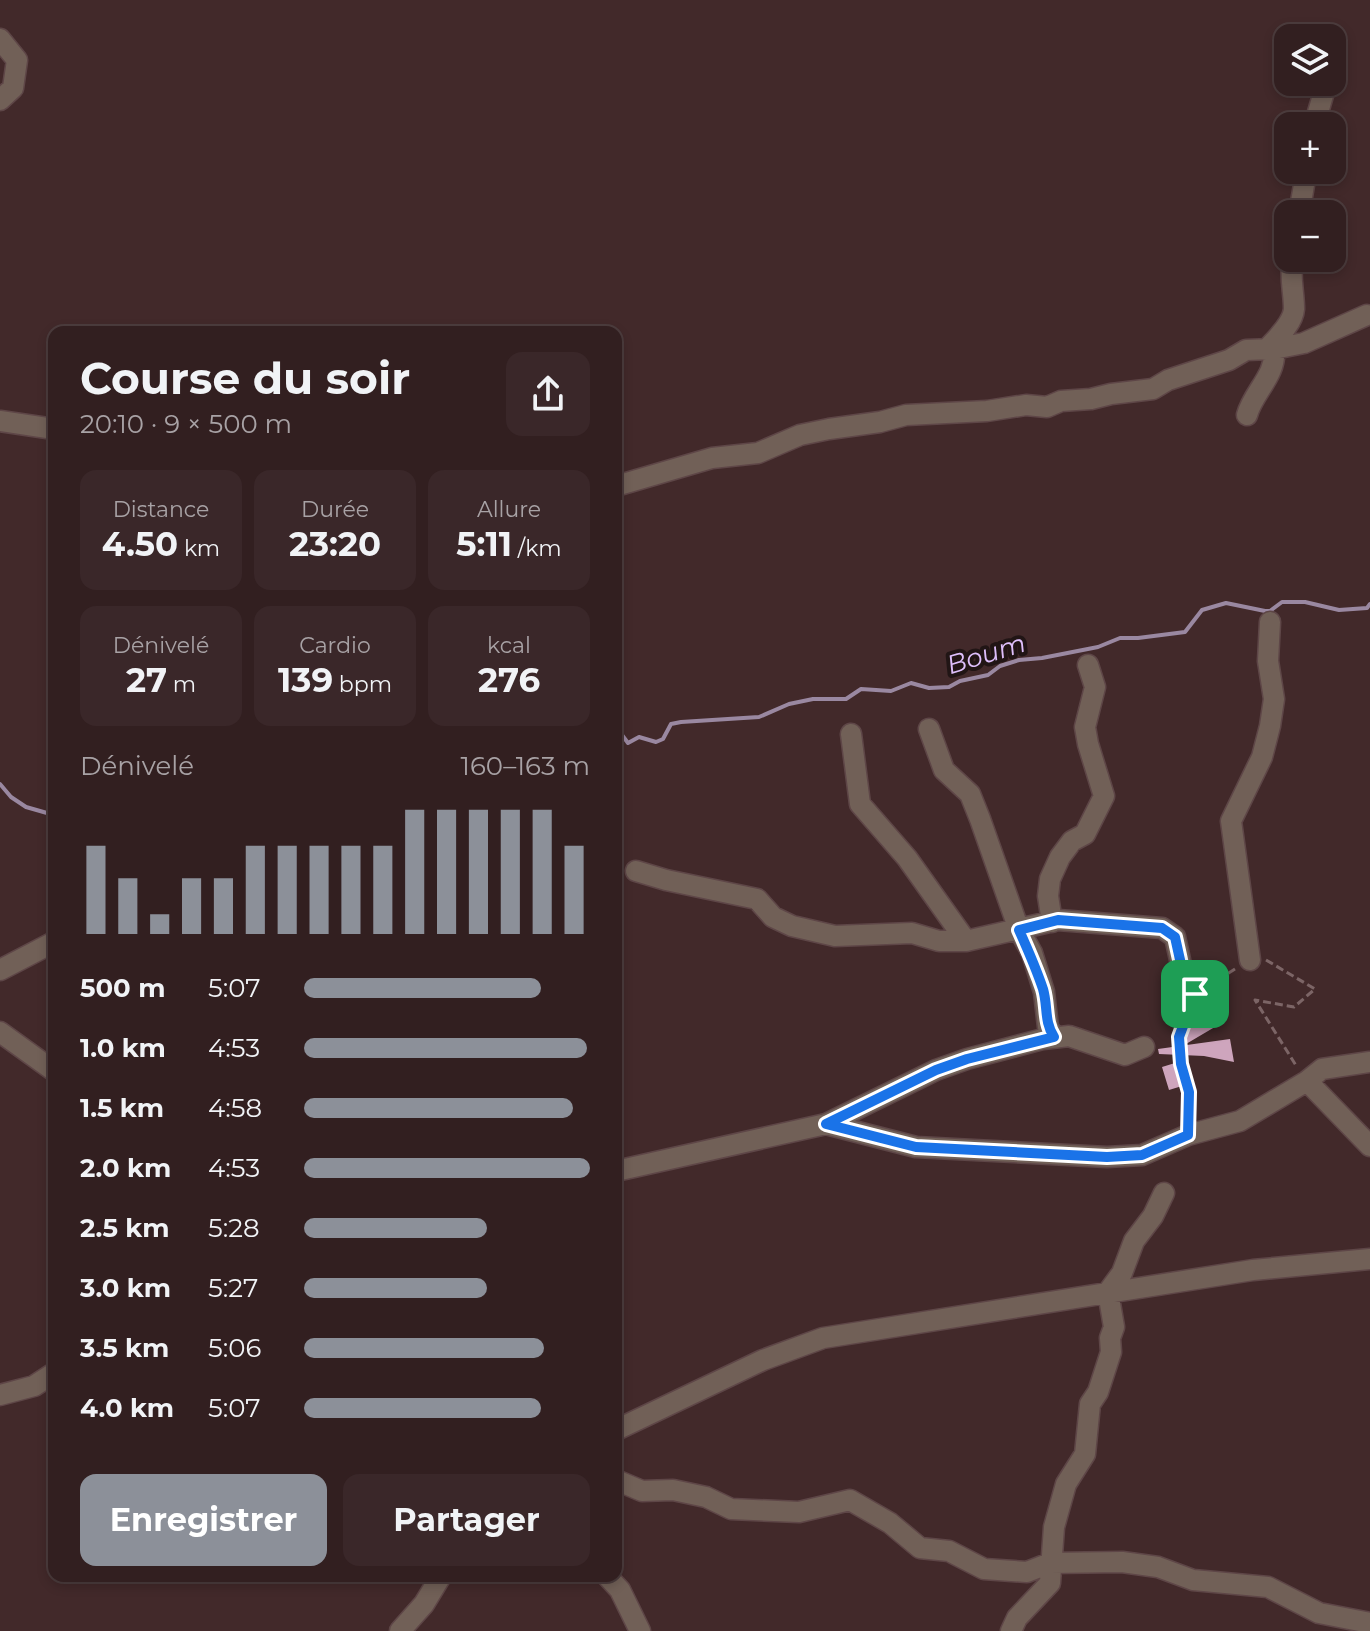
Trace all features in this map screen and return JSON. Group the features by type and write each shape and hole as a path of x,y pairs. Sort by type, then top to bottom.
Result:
{"street":[{"path":"0,39 17,60 13,88 0,100"},
{"path":"1270,350 1294,310 1292,272"},
{"path":"622,484 712,458 758,453 800,435 906,415 987,411 1026,405 1047,407 1061,401 1139,392 1229,360 1246,350 1270,350 1304,343 1367,315"},
{"path":"1247,415 1275,360 1270,350"},
{"path":"0,421 48,428"},
{"path":"1250,960 1231,821 1262,757 1270,726 1274,699 1268,661 1270,622"},
{"path":"1052,922 1048,896 1050,879 1072,841 1085,834 1104,796 1085,727 1095,687 1088,665"},
{"path":"929,729 944,770 970,794 1019,930 1032,953 1044,992 1048,1027 1054,1037"},
{"path":"851,734 860,804 907,858 966,941"},
{"path":"636,871 757,899 773,917 792,926 835,936 912,933 939,941 966,941 1052,922 1089,921 1162,928 1175,937 1184,978 1195,994"},
{"path":"0,970 48,945"},
{"path":"0,1032 48,1067"},
{"path":"622,1170 826,1124 936,1070 1054,1037 1069,1036 1125,1055 1144,1047"},
{"path":"826,1124 916,1147 1107,1157 1142,1155 1188,1135 1240,1121 1322,1069 1370,1062"},
{"path":"1307,1081 1370,1146"},
{"path":"1011,1631 1017,1618 1050,1583 1054,1527 1066,1484 1085,1454 1090,1404 1098,1392 1111,1352 1110,1338 1114,1327 1108,1292 1122,1273 1134,1241 1153,1216 1164,1193"},
{"path":"622,1427 763,1360 823,1338 1253,1270 1370,1259"},
{"path":"0,1395 34,1386 48,1377"},
{"path":"622,1483 642,1491 673,1490 706,1497 731,1509 799,1512 850,1500 890,1523 920,1548 949,1551 984,1569 1027,1572 1050,1563 1122,1562 1158,1567 1193,1580 1268,1587 1319,1613 1370,1623"},
{"path":"400,1631 424,1604 437,1582"},
{"path":"613,1582 620,1590 640,1631"}],"path":[{"path":"1188,1135 1189,1092 1181,1064 1179,1037 1195,994 1250,960 1260,957 1315,989 1294,1007 1255,1000 1307,1081"}],"building":[{"path":"1217,1008 1225,1021 1186,1044 1188,1025"},
{"path":"1230,1039 1234,1062 1204,1056 1159,1054 1158,1049"},
{"path":"1175,1063 1182,1086 1169,1090 1162,1067"}],"waterway":[{"name":"Boum","path":"622,735 628,743 639,737 656,742 663,739 671,724 681,722 759,717 789,704 813,699 846,699 861,689 891,691 911,683 929,688 949,687 960,681 988,675 1000,666 1019,660 1098,647 1120,638 1185,632 1202,610 1226,603 1265,611 1282,602 1305,602 1339,610 1367,608 1370,604"},
{"name":"Boum","path":"0,784 11,797 26,807 48,813"}],"route":[{"path":"1058,920 1162,928 1175,937 1184,978 1195,994 1179,1037 1183,1078 1189,1092 1188,1135 1142,1155 1044,1155 916,1147 826,1124 936,1070 1054,1037 1048,1027 1044,992 1032,953 1019,930 1058,920"}]}
